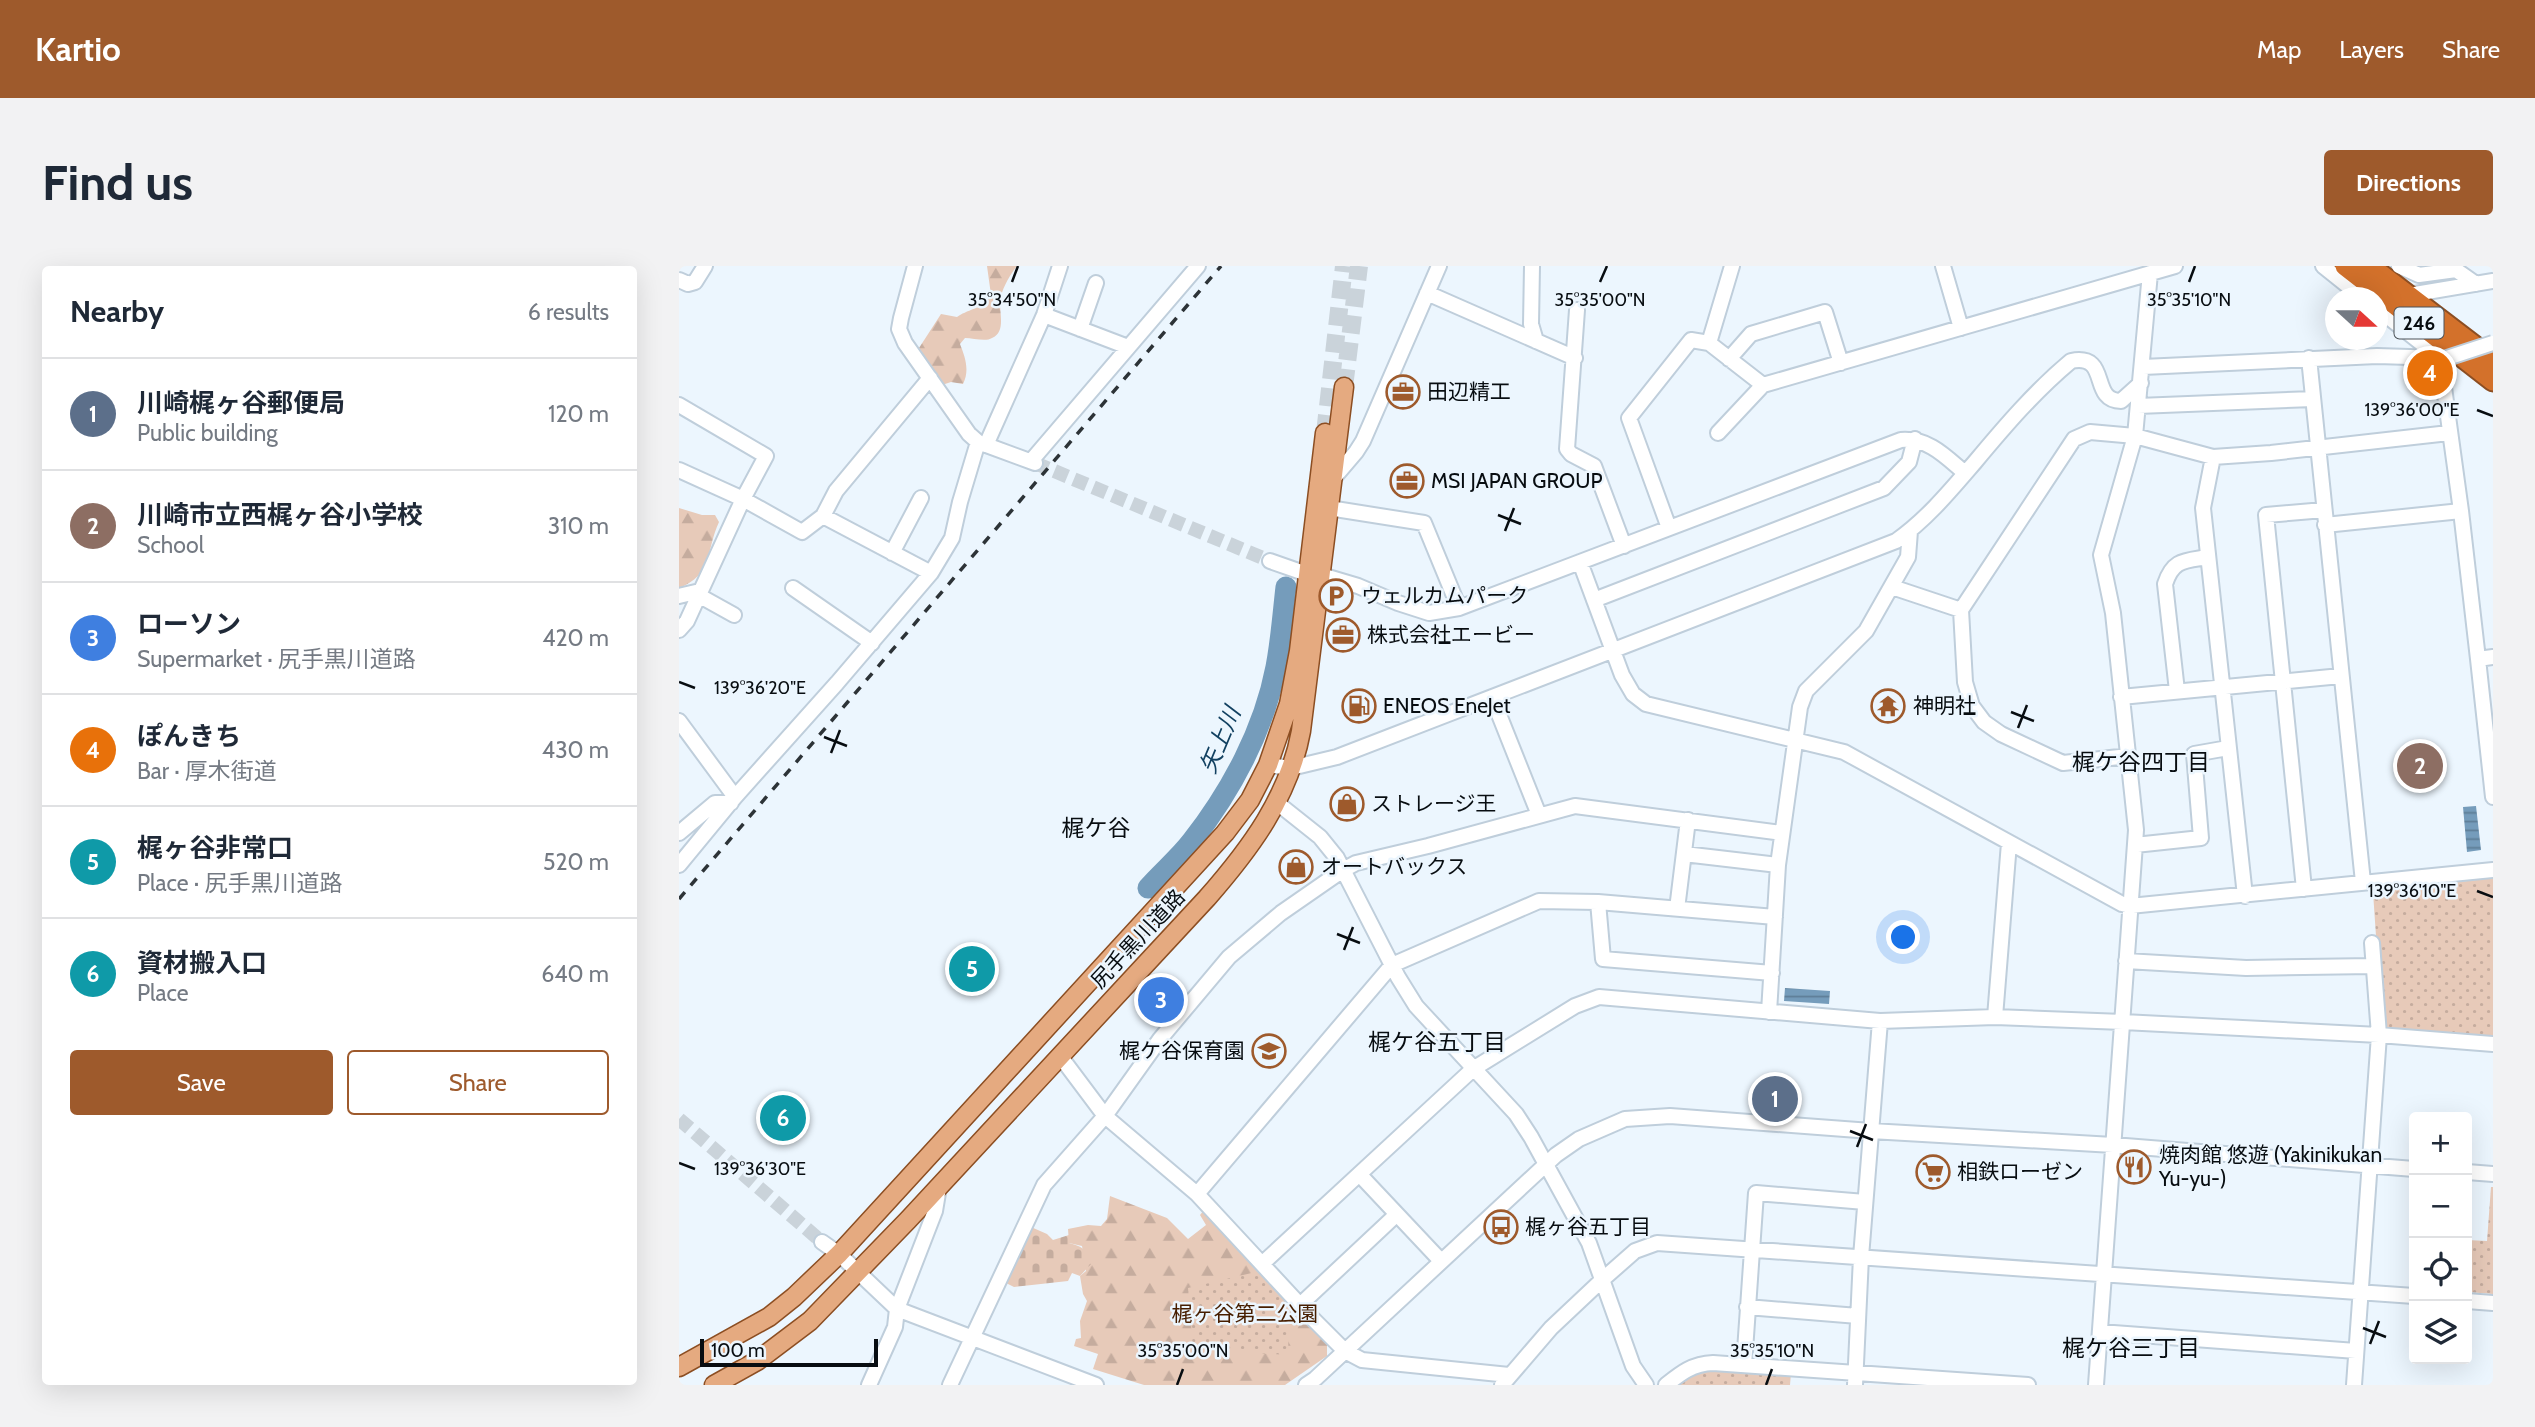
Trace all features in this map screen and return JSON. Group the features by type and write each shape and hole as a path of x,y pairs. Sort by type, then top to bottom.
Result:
{"highway":[{"name":"246","path":"2345,266 2493,381"},
{"name":"246","path":"2370,266 2493,360"}],"main road":[{"name":"尻手黒川道路","path":"679,1367 769,1317 838,1254 1225,834 1250,800 1268,765 1289,704 1329,508 1344,387"},
{"name":"尻手黒川道路","path":"714,1385 738,1380 803,1328 858,1273 1243,857 1265,824 1299,746 1305,710 1325,433"}],"street":[{"path":"679,279 688,284 695,282 705,266"},
{"path":"915,266 899,329 905,343 969,434 982,443 1033,462 1198,266"},
{"path":"679,865 931,573 952,538 982,443 1044,315 1060,266"},
{"path":"1333,479 1363,441 1439,266"},
{"path":"1532,266 1531,324 1536,341"},
{"path":"1709,343 1732,266"},
{"path":"1943,266 1961,328"},
{"path":"1719,433 1763,385 2175,266"},
{"path":"2323,266 2349,287"},
{"path":"2399,266 2419,275 2456,270 2476,284"},
{"path":"2096,1385 2136,845 2113,613 2101,555 2135,436 2150,273"},
{"path":"2409,295 2493,281"},
{"path":"1080,329 1096,284"},
{"path":"1427,293 1575,358"},
{"path":"1577,310 1566,449 1594,466 1623,545"},
{"path":"1729,359 1751,334 1825,313 1841,363"},
{"path":"1044,315 1128,347"},
{"path":"2388,317 2442,358 2493,797"},
{"path":"1669,528 1629,418 1691,340 1709,343 1763,385"},
{"path":"2143,367 2309,358 2442,358 2493,343"},
{"path":"1268,765 1291,768 1337,757 1878,549 1910,531 1938,505 2022,407 2071,360 2081,358 2089,361 2096,368 2105,394 2114,401 2121,401 2141,383"},
{"path":"2309,358 2363,882"},
{"path":"679,470 743,499 802,532 823,516 836,491 930,377"},
{"path":"2138,406 2312,399"},
{"path":"679,405 766,456 743,499 687,621 679,630"},
{"path":"2129,756 2063,762 2001,734 1984,722 1972,706 1965,682 1961,610 2074,439 2090,432 2135,436 2213,457 2449,433"},
{"path":"1594,600 1884,488 1909,462 1915,439"},
{"path":"1271,561 1358,586 1429,613 1459,608 1669,528 1750,502 1877,447 1901,440 1915,439 1930,444 1965,473"},
{"path":"2213,457 2203,508 2245,895"},
{"path":"892,553 921,498"},
{"path":"1329,508 1424,523 1459,608"},
{"path":"2304,889 2266,515 2324,518 2461,511"},
{"path":"823,516 931,573"},
{"path":"1769,1012 1778,865 1800,707 1806,691 1866,631 1907,556 1910,531"},
{"path":"2178,691 2165,584 2169,570 2181,561 2208,558"},
{"path":"1580,562 1613,651 1633,694 1646,704 1844,752 2130,906 2493,870"},
{"path":"1892,587 1961,610"},
{"path":"793,588 872,643"},
{"path":"679,596 699,593 734,615"},
{"path":"2478,659 2493,657"},
{"path":"2121,696 2341,677"},
{"path":"1492,697 1539,816"},
{"path":"679,721 733,800"},
{"path":"2136,845 2201,838 2194,754 2228,748"},
{"path":"679,833 715,803 733,800"},
{"path":"1276,802 1320,837 1343,870 1416,1006 1516,1114 1589,1242 1633,1366 1646,1385"},
{"path":"950,1385 1044,1185 1105,1116 1160,1039 1229,957 1281,913 1343,870 1356,863 1575,806 1782,833"},
{"path":"1677,909 1688,820"},
{"path":"1995,1017 2009,843"},
{"path":"1684,854 1778,865"},
{"path":"1197,1194 1392,965 1539,901 1598,902 1775,917"},
{"path":"1598,902 1603,959 1772,973"},
{"path":"2354,1385 2379,1035 2372,943"},
{"path":"2126,961 2246,968 2373,966"},
{"path":"1263,1263 1473,1069 1575,1006 1599,997 1880,1021 1995,1017 2379,1035 2493,1044"},
{"path":"1855,1379 1861,1257 1880,1021"},
{"path":"1060,1056 1105,1116 1197,1194 1345,1351 1362,1360 1506,1380 1551,1328 1602,1280 1635,1251 1657,1243 2409,1296"},
{"path":"1306,1385 1545,1164 1579,1139 1625,1119 1671,1116 2409,1168"},
{"path":"2472,1172 2493,1174"},
{"path":"1360,1175 1441,1261"},
{"path":"869,1385 895,1327 897,1309 935,1211 939,1186"},
{"path":"1744,1365 1756,1193 1865,1202"},
{"path":"1300,1305 1396,1215"},
{"path":"822,1242 897,1309 1091,1384"},
{"path":"2472,1301 2493,1303"},
{"path":"1747,1307 1858,1316"},
{"path":"2100,1332 2356,1351"},
{"path":"1666,1385 1685,1370 1698,1364 1744,1365 1855,1379 2028,1385"}],"green space":[{"path":"987,266 1017,266 1003,288 1000,330 989,339 965,338 960,344 966,369 963,384 951,382 942,385 919,348 941,314 957,317 987,300 991,295"},
{"path":"679,508 702,515 715,515 719,522 703,569 690,583 679,588"},
{"path":"2493,878 2493,1042 2389,1030 2382,1024 2373,892"},
{"path":"2493,1187 2493,1294 2472,1292 2472,1240 2487,1241"},
{"path":"1110,1196 1167,1218 1188,1239 1206,1225 1200,1215 1204,1210 1327,1344 1327,1356 1285,1385 1144,1385 1093,1369 1098,1354 1074,1346 1076,1339 1081,1338 1080,1321 1087,1301 1080,1276 1086,1271 1082,1246 1069,1243 1068,1229 1088,1225 1101,1226 1107,1219"},
{"path":"1031,1227 1047,1234 1053,1240 1069,1235 1069,1243 1084,1250 1091,1264 1080,1276 1072,1273 1068,1281 1014,1287 1006,1283"},
{"name":"梶ヶ谷第二公園","path":"1260,1271 1297,1313 1289,1319 1288,1355 1193,1349 1188,1288"},
{"path":"1713,1368 1791,1373 1790,1385 1675,1385 1690,1374"}],"water":[{"path":"2476,806 2481,850 2467,852 2463,807"},
{"path":"1785,988 1830,991 1829,1004 1784,1001"}],"waterway":[{"name":"矢上川","path":"1148,888 1187,847 1206,822 1244,759 1271,691 1281,637 1286,587"}],"tunnel":[{"path":"1325,433 1344,266"},
{"path":"1344,387 1359,266"},
{"path":"1035,463 1270,561"},
{"path":"679,1119 822,1242"}],"railway":[{"path":"679,899 1221,266"}],"place":[{"name":"ぽんきち","path":"2430,373"},
{"name":"田辺精工","path":"1403,392"},
{"name":"MSI JAPAN GROUP","path":"1407,481"},
{"name":"ウェルカムパーク","path":"1336,596"},
{"name":"株式会社エービー","path":"1343,635"},
{"name":"ENEOS EneJet","path":"1359,706"},
{"name":"神明社","path":"1888,706"},
{"name":"川崎市立西梶ヶ谷小学校","path":"2420,766"},
{"name":"ストレージ王","path":"1347,804"},
{"name":"オートバックス","path":"1296,867"},
{"name":"梶ヶ谷非常口","path":"972,969"},
{"name":"ローソン","path":"1161,1000"},
{"name":"梶ケ谷保育園","path":"1269,1051"},
{"name":"川崎梶ヶ谷郵便局","path":"1775,1099"},
{"name":"資材搬入口","path":"783,1118"},
{"name":"焼肉館 悠遊 (Yakinikukan Yu-yu-)","path":"2134,1167"},
{"name":"相鉄ローゼン","path":"1933,1172"},
{"name":"梶ヶ谷五丁目","path":"1501,1227"}],"district":[{"name":"梶ケ谷四丁目","path":"2141,762"},
{"name":"梶ケ谷","path":"1096,828"},
{"name":"梶ケ谷五丁目","path":"1437,1042"},
{"name":"梶ケ谷三丁目","path":"2131,1348"}]}
